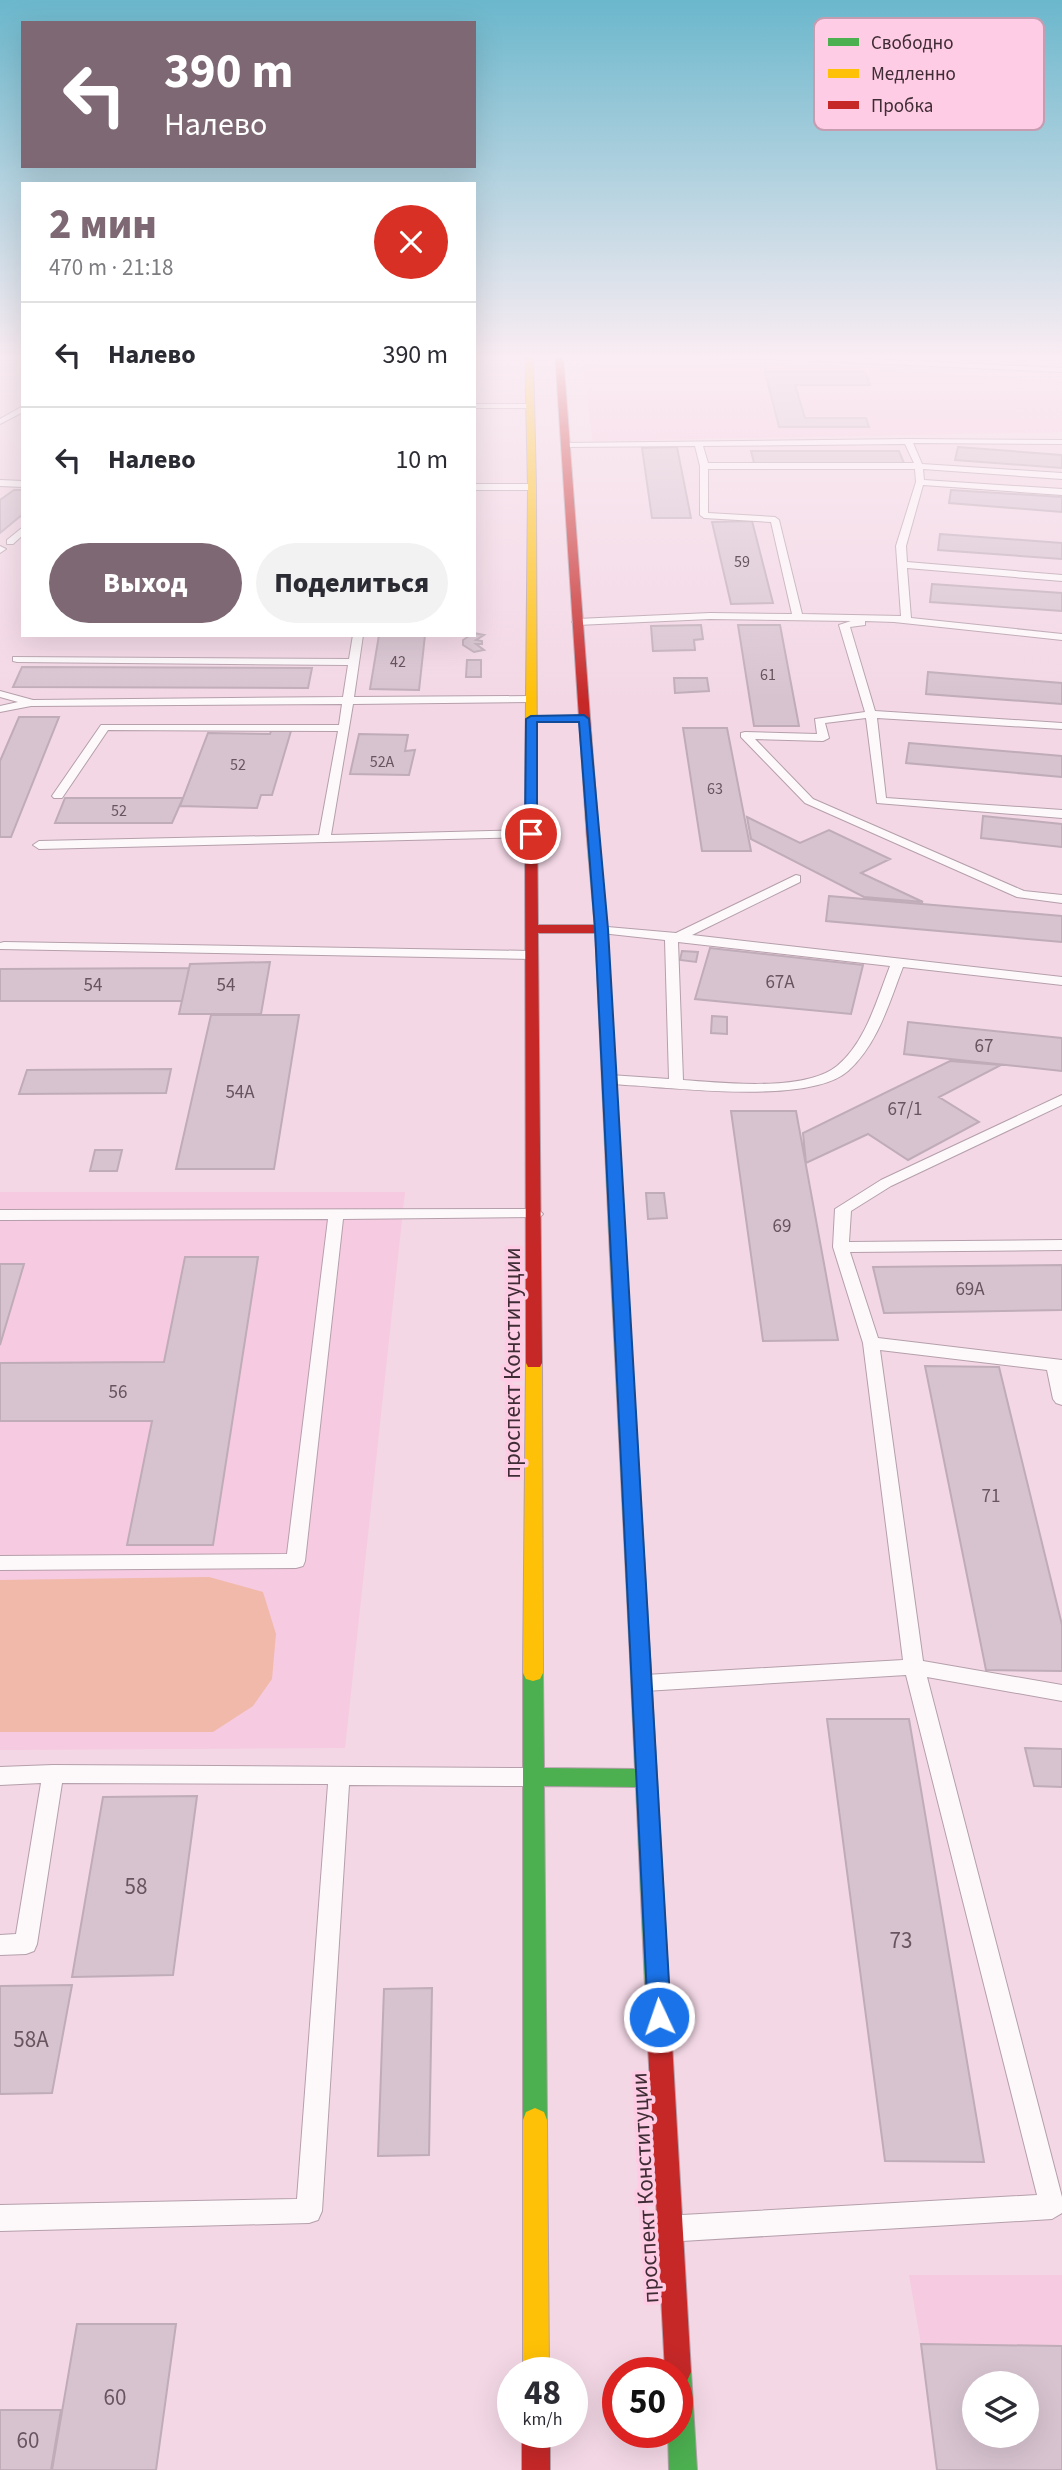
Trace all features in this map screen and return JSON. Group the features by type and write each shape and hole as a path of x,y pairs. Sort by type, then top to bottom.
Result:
{"main road":[{"name":"проспект Конституции","path":"545,468 577,622 577,719 601,929 683,2470"},
{"name":"проспект Конституции","path":"536,2357 533,1777 535,1214 530,955 531,834 538,719 531,699 529,603 550,487 557,468"},
{"path":"531,929 601,929"},
{"path":"533,1777 647,1778"},
{"path":"536,2448 537,2470"}],"lane":[{"path":"704,468 704,515 775,520 798,617"},
{"path":"906,619 901,546 920,482 919,468"},
{"path":"951,468 1062,476"},
{"path":"920,482 1062,492"},
{"path":"0,483 21,484"},
{"path":"476,487 550,487"},
{"path":"10,542 21,532"},
{"path":"903,565 1062,578"},
{"path":"577,622 710,616 906,619 1062,637"},
{"path":"906,619 844,625 872,714 881,801 1062,814"},
{"path":"324,839 358,637"},
{"path":"17,659 353,662"},
{"path":"0,694 31,703"},
{"path":"0,709 31,703 531,699"},
{"path":"1062,726 872,714 819,721 823,738 745,735 809,801 1021,894 1062,899"},
{"path":"58,796 106,727 344,728"},
{"path":"38,845 531,834"},
{"path":"674,937 796,879"},
{"path":"601,929 1062,981"},
{"path":"674,937 676,1083"},
{"path":"4,946 530,955"},
{"path":"610,1079 753,1087 804,1084 840,1071 866,1040 898,962"},
{"path":"670,2229 1052,2207 914,1667 871,1343 841,1247 843,1209 886,1183 1062,1099"},
{"path":"0,1215 535,1214"},
{"path":"0,1563 296,1562 336,1216"},
{"path":"841,1247 1062,1245"},
{"path":"871,1343 1058,1365 1062,1399"},
{"path":"642,1683 914,1667 1062,1693"},
{"path":"0,1945 26,1944 53,1774"},
{"path":"0,1776 533,1777"},
{"path":"0,2218 309,2211 339,1776"}],"shaded area":[{"path":"0,1192 405,1192 345,1748 0,1750"},
{"path":"209,1577 263,1592 276,1634 272,1679 253,1706 213,1732 0,1732 0,1580"},
{"path":"909,2275 1062,2275 1062,2470 937,2470"}],"building":[{"path":"645,468 681,468 691,518 652,518"},
{"path":"14,490 21,490 21,516 0,533 0,500"},
{"path":"951,490 1062,497 1062,512 949,503"},
{"path":"752,521 773,603 731,604 712,522"},
{"path":"940,534 1062,543 1062,559 938,550"},
{"path":"932,584 1062,593 1062,611 930,602"},
{"path":"701,625 703,639 694,640 695,650 653,651 651,626"},
{"path":"738,625 780,625 799,726 754,726"},
{"path":"476,633 484,635 476,640 482,641 482,644 476,644 484,650 474,652 463,645 463,640 476,637"},
{"path":"379,637 425,637 419,690 370,689"},
{"path":"467,660 481,660 481,677 466,677"},
{"path":"22,667 312,668 308,688 13,687"},
{"path":"928,672 1062,683 1062,704 926,694"},
{"path":"674,678 707,678 709,691 675,693"},
{"path":"19,717 59,717 11,837 0,837 0,761"},
{"path":"683,728 727,728 751,851 702,851"},
{"path":"271,731 291,731 272,795 261,795 257,808 180,806 208,733 270,734"},
{"path":"359,734 408,735 405,751 415,750 409,775 350,774"},
{"path":"909,743 1062,756 1062,777 906,763"},
{"path":"65,798 183,798 172,823 55,823"},
{"path":"983,816 1062,824 1062,847 981,838"},
{"path":"747,817 800,843 829,830 890,859 861,873 923,902 864,897 751,839"},
{"path":"829,896 1062,916 1062,942 826,921"},
{"path":"710,948 863,965 851,1014 695,999"},
{"path":"682,951 698,952 696,962 680,960"},
{"path":"270,962 261,1014 179,1014 190,964"},
{"path":"189,968 182,1001 0,1001 0,969"},
{"path":"211,1015 299,1015 274,1169 176,1169"},
{"path":"712,1016 727,1017 727,1034 711,1033"},
{"path":"908,1022 1062,1038 1062,1071 904,1054"},
{"path":"950,1061 1001,1065 939,1097 979,1122 908,1160 868,1134 806,1163 803,1133"},
{"path":"171,1069 166,1093 19,1094 27,1070"},
{"path":"731,1111 796,1111 838,1340 763,1341"},
{"path":"95,1150 122,1150 117,1171 90,1171"},
{"path":"646,1193 664,1193 667,1218 648,1219"},
{"path":"185,1257 258,1257 213,1545 127,1545 152,1421 0,1421 0,1363 164,1362"},
{"path":"0,1264 24,1264 0,1345"},
{"path":"1062,1265 1062,1310 884,1313 873,1267"},
{"path":"925,1366 999,1367 1062,1625 1062,1671 986,1670"},
{"path":"827,1719 909,1719 984,2162 885,2161"},
{"path":"1025,1748 1062,1749 1062,1787 1034,1786"},
{"path":"197,1796 173,1975 72,1977 103,1797"},
{"path":"72,1985 52,2093 0,2094 0,1986"},
{"path":"432,1988 429,2155 378,2156 384,1989"},
{"path":"77,2324 176,2324 156,2470 52,2470"},
{"path":"921,2344 1062,2346 1062,2470 937,2470"},
{"path":"0,2410 61,2410 51,2470 0,2470"}],"traffic: fast":[{"path":"593,839 601,929 618,1256"},
{"path":"640,1656 658,2008"},
{"path":"533,1673 535,2120"},
{"path":"533,1777 647,1778"},
{"path":"682,2448 683,2470"}],"traffic: slow":[{"path":"531,807 532,468"},
{"path":"618,1256 640,1656"},
{"path":"533,1673 534,1363"},
{"path":"535,2120 536,2357"}],"traffic: jam":[{"path":"567,468 593,839"},
{"path":"531,807 534,1363"},
{"path":"531,929 601,929"},
{"path":"658,2008 677,2357"},
{"path":"536,2448 536,2470"}],"route":[{"path":"531,834 531,719 584,719 601,929 659,2017"}]}
